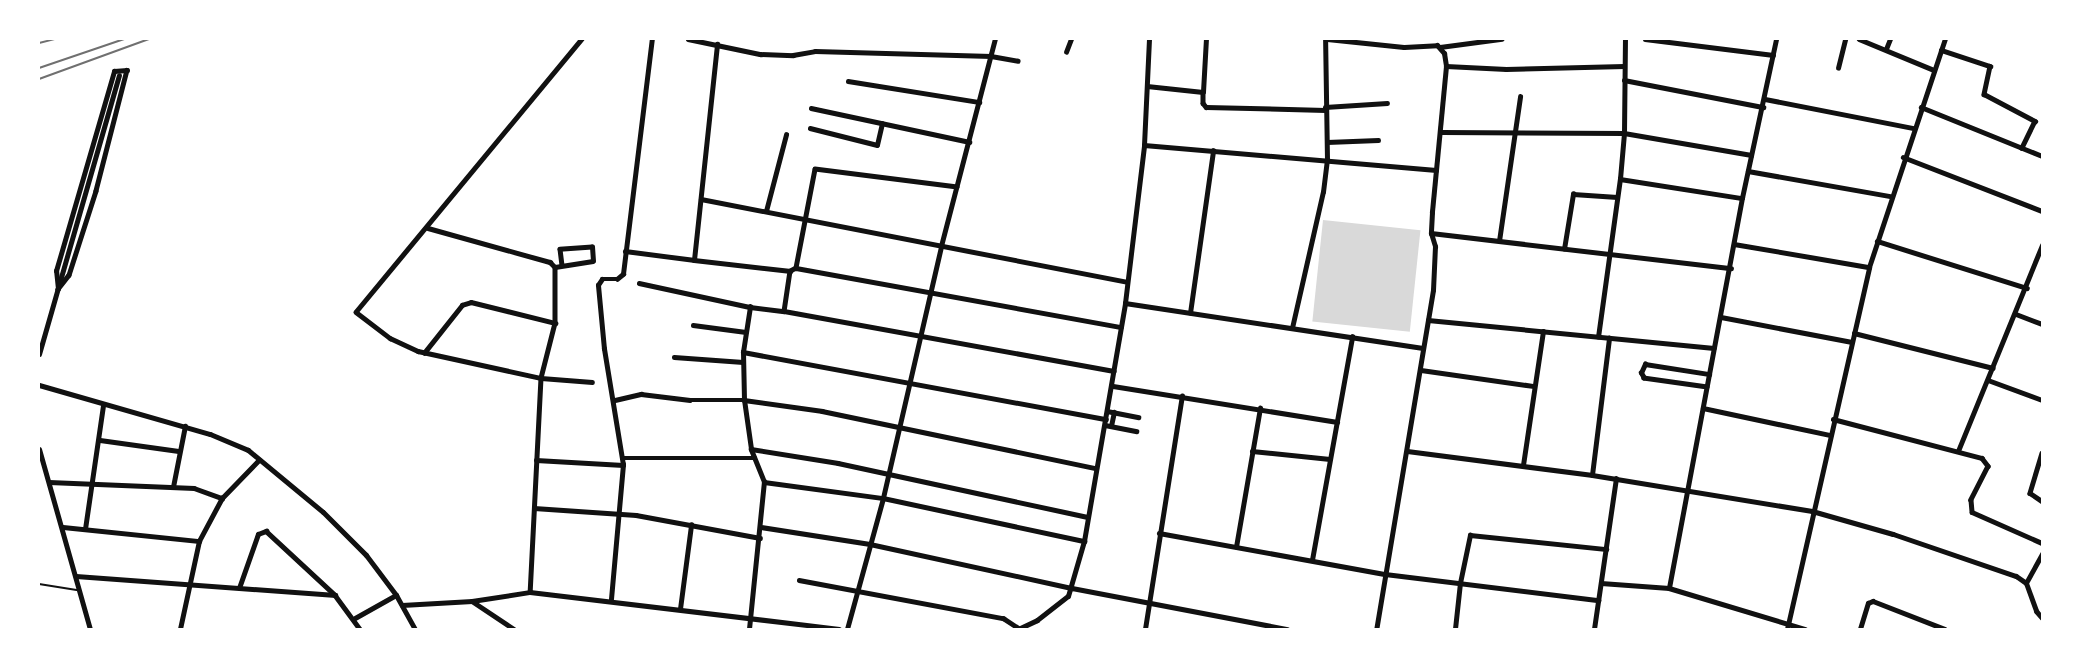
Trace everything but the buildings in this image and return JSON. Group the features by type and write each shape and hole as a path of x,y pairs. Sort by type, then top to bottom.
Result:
{"street":[{"path":"582,39 428,228 356,312 390,338 424,353 541,378 592,382"},
{"path":"611,599 623,464 614,400 608,376 598,285 602,279 620,278 652,39"},
{"path":"688,39 760,54 784,55 815,51 992,56 1018,62"},
{"path":"847,629 883,498 941,246 992,56 994,39"},
{"path":"1066,52 1071,39"},
{"path":"799,580 1003,618 1019,629 1033,627 1068,596 1072,588 1084,541 1108,411 1125,303 1144,144 1149,39"},
{"path":"1206,39 1203,92 1203,103 1206,107 1325,108 1387,103"},
{"path":"1292,328 1318,216 1326,160 1326,39 1404,47 1426,41 1440,47 1501,39"},
{"path":"1598,337 1608,254 1620,179 1624,133 1625,39"},
{"path":"1645,39 1773,55"},
{"path":"1669,588 1685,489 1731,268 1742,198 1765,99 1776,39"},
{"path":"1838,68 1845,39"},
{"path":"1859,39 1934,70"},
{"path":"1886,49 1890,39"},
{"path":"1788,626 1812,511 1869,267 1903,157 1945,39"},
{"path":"694,260 717,44"},
{"path":"1376,629 1421,370 1436,259 1431,233 1436,170 1442,132 1446,66 1440,47"},
{"path":"1941,50 1990,66 1984,94 2035,121 2022,148"},
{"path":"1446,66 1506,69 1624,66"},
{"path":"127,70 91,208 69,275 58,289 56,271 114,71 127,70"},
{"path":"39,354 119,75"},
{"path":"1624,80 1763,107"},
{"path":"848,82 979,102"},
{"path":"1147,86 1203,92"},
{"path":"1499,241 1520,97"},
{"path":"1765,99 1913,128"},
{"path":"812,108 969,142"},
{"path":"1921,108 2042,156"},
{"path":"810,128 877,146 882,124"},
{"path":"1442,132 1624,133 1752,155"},
{"path":"766,211 786,135"},
{"path":"1327,142 1378,140"},
{"path":"1144,144 1436,170"},
{"path":"1190,313 1213,150"},
{"path":"1903,157 2042,211"},
{"path":"796,268 812,174 818,169 957,187"},
{"path":"1748,170 1890,196"},
{"path":"1620,179 1742,198"},
{"path":"1564,249 1573,194 1617,197"},
{"path":"701,199 1128,282"},
{"path":"428,228 550,262 555,267 555,323 541,378 530,592"},
{"path":"1431,233 1731,268"},
{"path":"1877,241 2027,288"},
{"path":"1734,244 1869,267"},
{"path":"1958,451 2027,288 2042,245"},
{"path":"555,267 593,261 592,247 560,249 562,265"},
{"path":"625,251 790,271 796,268 1121,327"},
{"path":"784,311 790,271"},
{"path":"639,283 750,307 784,311 1114,371"},
{"path":"424,353 466,303 476,302 555,323"},
{"path":"1125,303 1423,348"},
{"path":"749,629 760,538 764,482 751,449 744,400 743,352 750,307"},
{"path":"2016,314 2042,324"},
{"path":"1721,317 1852,342"},
{"path":"1428,320 1714,348"},
{"path":"693,325 746,332"},
{"path":"1523,465 1543,331"},
{"path":"1854,334 1993,368"},
{"path":"1312,560 1352,337"},
{"path":"1592,475 1609,338"},
{"path":"743,352 909,381 1106,419"},
{"path":"674,357 743,362"},
{"path":"1707,387 1644,378 1641,373 1645,364 1709,374"},
{"path":"1421,370 1534,386"},
{"path":"1988,380 2042,400"},
{"path":"39,384 103,404 185,426 230,442 259,460 324,512 366,555 396,595 415,629"},
{"path":"1112,386 1260,408 1337,422"},
{"path":"614,400 641,394 696,401 744,400 822,410 1096,468"},
{"path":"1145,629 1182,396"},
{"path":"85,529 90,485 100,440 103,404"},
{"path":"1236,547 1260,408"},
{"path":"1703,408 1830,435"},
{"path":"1108,411 1138,416"},
{"path":"1112,426 1114,412"},
{"path":"1833,419 1982,458 1988,464 1970,504 1972,512 2042,544"},
{"path":"1105,425 1136,430"},
{"path":"172,487 178,451 185,426"},
{"path":"100,440 178,451"},
{"path":"751,449 888,473 1087,517"},
{"path":"39,450 63,527 90,629"},
{"path":"1252,450 1330,459"},
{"path":"1407,451 1592,475 1812,511 1927,545 2016,576 2026,583 2036,611 2042,618"},
{"path":"2042,453 2030,493 2042,501"},
{"path":"622,458 755,458"},
{"path":"180,629 188,584 199,541 222,498 259,460"},
{"path":"536,460 623,464"},
{"path":"1594,629 1616,479"},
{"path":"49,482 172,487 203,490 222,498"},
{"path":"764,482 883,498 1084,541"},
{"path":"534,508 619,513 760,538"},
{"path":"680,609 691,525"},
{"path":"63,527 199,541"},
{"path":"761,527 870,544 1148,604 1287,629"},
{"path":"239,588 258,534 266,531 336,595 355,618 360,629"},
{"path":"1159,533 1386,574 1598,600"},
{"path":"1455,629 1460,582 1468,538 1474,533 1606,549"},
{"path":"2026,583 2042,554"},
{"path":"76,576 336,595"},
{"path":"1601,582 1669,588 1788,626 1805,629"},
{"path":"402,605 472,601 530,592 611,599 839,629"},
{"path":"355,618 396,595"},
{"path":"472,601 507,627 514,629"},
{"path":"1860,629 1868,603 1872,601 1945,629"}],"lane":[{"path":"39,584 79,590"}],"shaded area":[{"path":"1323,220 1420,230 1410,332 1312,321"}],"railway":[{"path":"39,43 55,39"},
{"path":"39,68 124,39"},
{"path":"39,79 149,39"}]}
